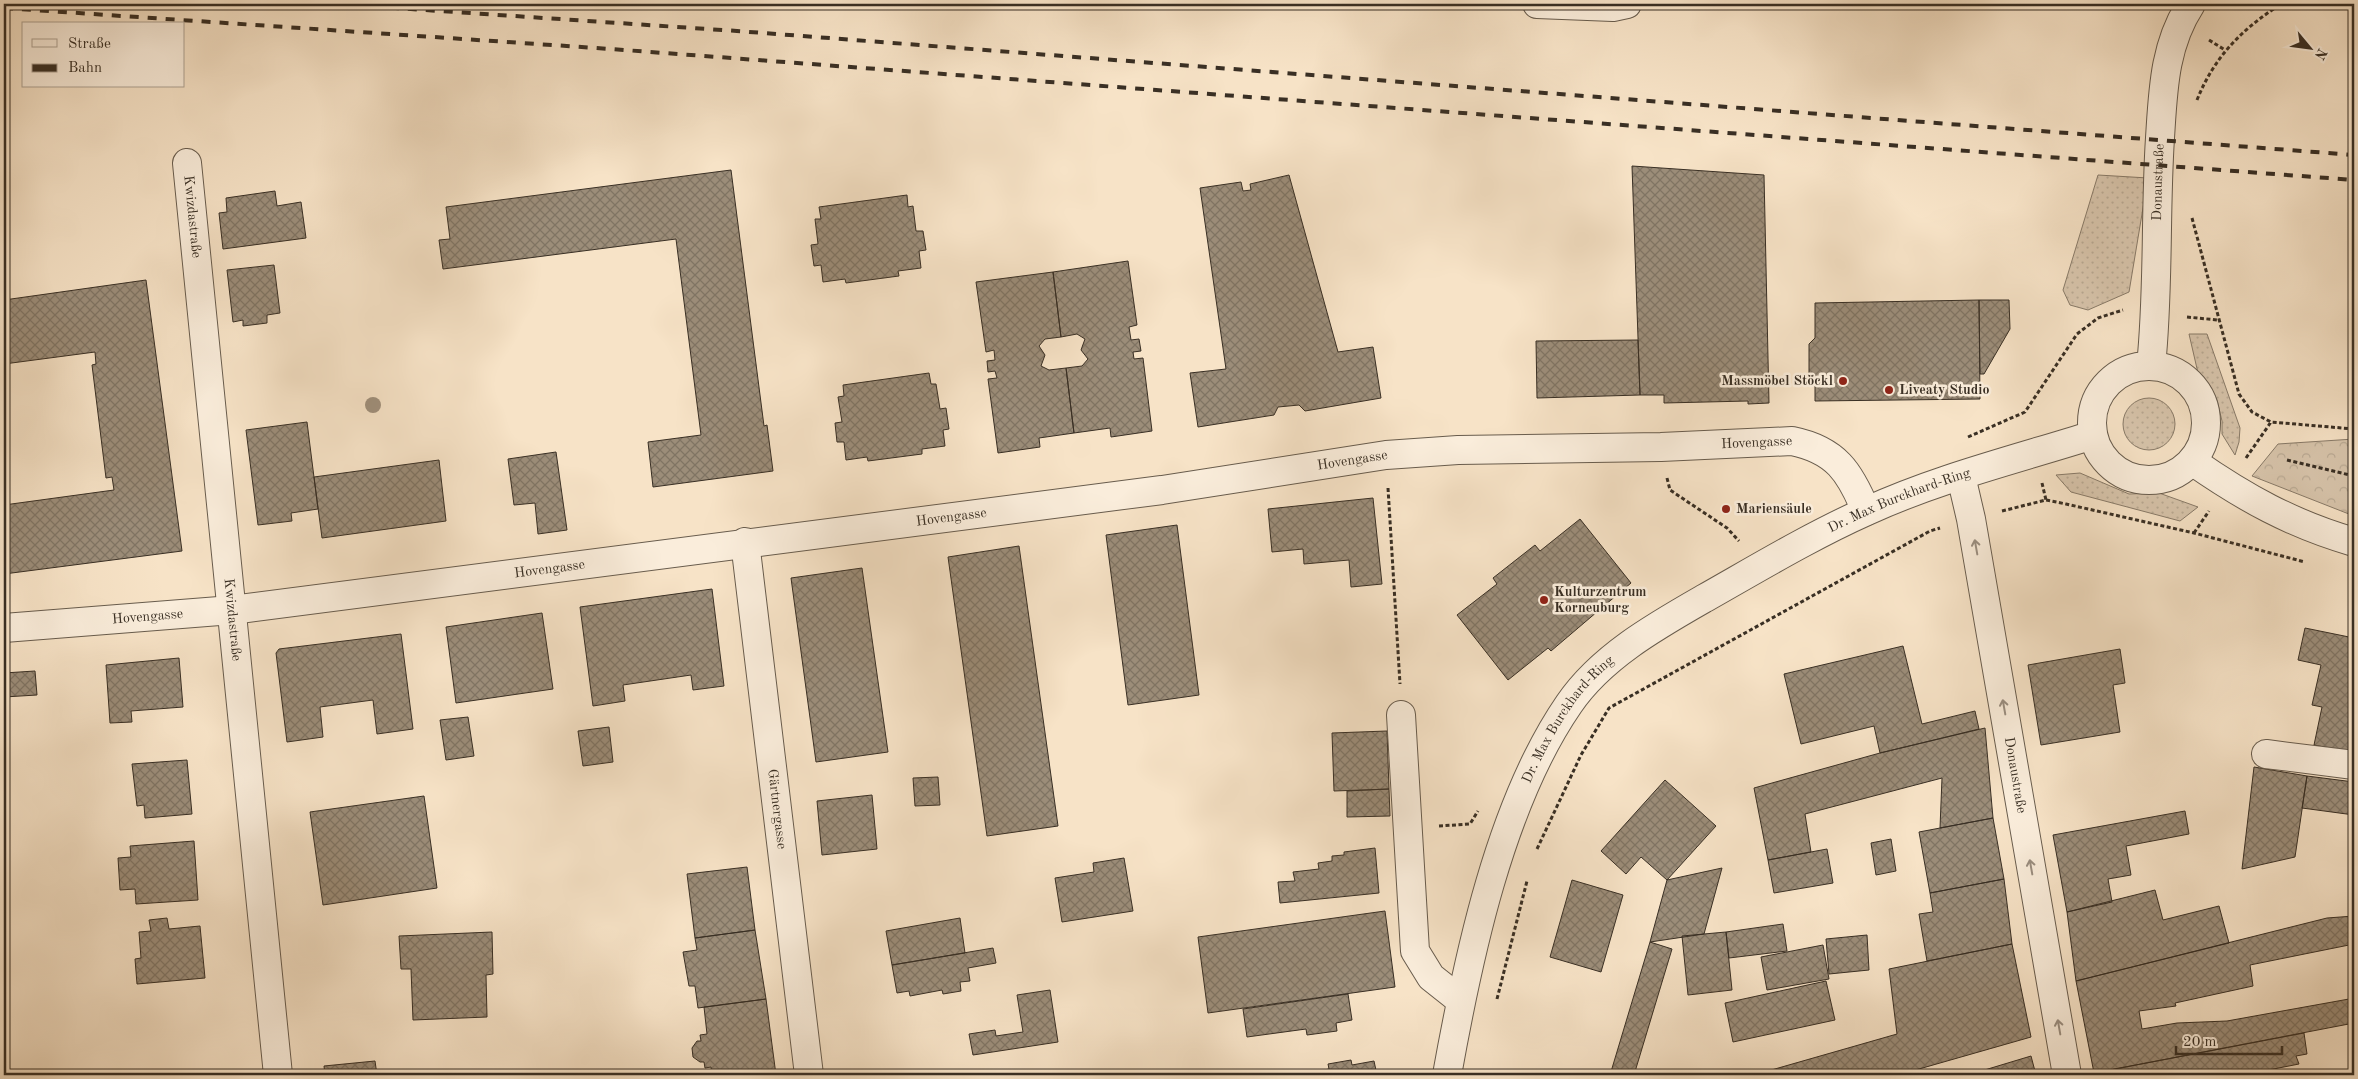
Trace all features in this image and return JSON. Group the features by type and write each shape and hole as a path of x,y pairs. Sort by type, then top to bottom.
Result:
{"street":[{"path":"1537,4 1613,7 1627,4"},
{"name":"Donaustraße","path":"2151,366 2156,313 2157,180 2163,96 2170,47 2179,23 2191,4"},
{"name":"Kwizdastraße","path":"187,163 278,1075"},
{"path":"2151,366 2177,373 2189,382 2199,394 2205,414 2205,435 2200,450 2180,472 2166,478 2151,480 2134,479 2108,464 2099,451 2093,435 2092,417 2096,403 2103,390 2115,377 2126,371 2151,366"},
{"name":"Dr. Max Burckhard-Ring","path":"1447,1075 1460,1000 1493,878 1515,808 1547,740 1569,704 1594,675 1652,628 1760,566 1866,511 1961,476 2093,435"},
{"name":"Hovengasse","path":"4,628 232,610 745,542 1162,490 1386,455 1458,450 1661,447 1792,440 1811,445 1827,453 1841,465 1856,486 1866,511"},
{"path":"2192,461 2240,494 2285,518 2318,532 2354,542"},
{"name":"Donaustraße","path":"1961,476 1971,519 2068,1075"},
{"name":"Gärtnergasse","path":"745,542 809,1075"},
{"path":"1402,715 1415,951 1431,977 1460,1000"},
{"path":"2266,754 2354,765"}],"path":[{"path":"2196,102 2204,81 2225,50 2243,30 2281,4"},
{"path":"2192,215 2239,394 2252,412 2271,422 2354,429"},
{"path":"2025,412 2077,334 2098,318 2121,310 2156,313"},
{"path":"1661,447 1670,490 1696,510 1727,528 1760,566"},
{"path":"1386,455 1402,715"},
{"path":"2287,460 2354,476"},
{"path":"1535,855 1581,755 1609,708 1930,531 2046,500 2194,533 2307,562"},
{"path":"1496,1002 1528,879"}],"green space":[{"path":"2098,175 2148,178 2129,292 2088,310 2070,305 2063,290"},
{"path":"2189,334 2207,334 2240,428 2239,442 2235,455 2222,434 2222,421 2217,400 2209,384 2198,373"},
{"path":"2149,398 2159,400 2167,406 2173,414 2175,424 2173,434 2167,442 2159,448 2149,450 2139,448 2131,442 2125,434 2123,424 2125,414 2131,406 2139,400"},
{"path":"2354,439 2354,516 2252,476 2278,444"},
{"path":"2080,473 2129,494 2159,493 2198,507 2180,521 2071,492 2056,475"}],"building":[{"path":"1632,166 1764,175 1769,403 1748,404 1748,401 1664,403 1664,395 1640,395"},
{"path":"731,170 764,426 767,425 773,471 653,487 648,442 701,435 676,239 443,269 439,240 450,239 446,207"},
{"path":"1289,175 1338,352 1373,347 1381,398 1305,411 1299,405 1278,407 1274,415 1198,427 1190,373 1226,369 1200,188 1241,182 1243,191 1251,190 1250,184"},
{"path":"275,191 277,206 301,202 306,238 223,249 219,213 227,212 226,198"},
{"path":"907,195 908,207 913,206 916,231 923,231 926,250 919,251 921,268 898,271 899,276 846,283 845,279 823,282 821,265 814,266 811,245 818,244 815,219 821,219 819,207"},
{"path":"1128,261 1137,325 1129,327 1131,340 1139,339 1141,351 1133,352 1134,359 1143,358 1152,431 1111,437 1110,428 1074,433 1066,368 1082,366 1088,359 1081,350 1085,339 1077,334 1061,337 1053,272"},
{"path":"274,265 280,313 267,315 267,323 243,326 243,320 233,322 227,270"},
{"path":"1053,272 1061,337 1045,339 1039,346 1045,355 1041,366 1049,370 1066,368 1074,433 1039,438 1040,447 998,453 988,379 997,378 995,371 988,372 987,361 995,360 994,350 986,352 976,282"},
{"path":"146,280 182,551 4,574 4,505 114,490 112,477 106,478 92,365 96,364 95,352 4,364 4,300"},
{"path":"1979,300 1980,399 1815,401 1815,385 1809,380 1809,344 1815,338 1815,303"},
{"path":"1979,300 2009,300 2010,329 1984,374 1980,374"},
{"path":"1638,340 1640,395 1537,398 1536,341"},
{"path":"929,373 931,384 936,384 940,409 946,408 949,429 943,430 945,446 922,449 922,454 868,461 867,457 846,460 844,442 837,442 835,423 842,422 838,397 844,396 843,385"},
{"path":"307,422 318,509 291,513 292,521 258,525 246,430"},
{"path":"556,452 567,530 538,534 535,503 514,505 508,459"},
{"path":"439,460 446,521 322,538 314,477"},
{"path":"1373,498 1382,584 1351,587 1349,560 1304,564 1303,549 1272,552 1268,509"},
{"name":"Kulturzentrum Korneuburg","path":"1580,519 1631,583 1551,651 1548,648 1508,680 1457,615 1497,584 1493,578 1535,545 1540,551"},
{"path":"1177,525 1199,695 1128,705 1106,535"},
{"path":"1019,546 1058,826 987,836 948,557"},
{"path":"862,568 888,752 816,762 791,578"},
{"path":"712,589 724,686 693,690 691,675 623,685 625,701 593,706 580,607"},
{"path":"542,613 553,689 456,703 446,627"},
{"path":"2305,628 2354,638 2354,692 2350,713 2354,714 2354,753 2314,745 2322,707 2312,705 2321,665 2298,660"},
{"path":"401,634 413,729 377,734 373,700 320,707 323,737 287,742 276,653 279,649"},
{"path":"1903,646 1922,724 1975,711 1979,729 1880,753 1874,726 1801,744 1784,674"},
{"path":"2120,649 2125,683 2113,685 2120,732 2041,745 2028,665"},
{"path":"179,658 183,707 131,711 132,722 110,723 106,665"},
{"path":"35,671 37,695 4,697 4,673"},
{"path":"468,717 474,756 446,760 440,720"},
{"path":"609,727 613,762 583,766 578,731"},
{"path":"1985,728 1993,818 1940,828 1942,778 1805,814 1811,852 1768,860 1754,788 1880,753"},
{"path":"1387,731 1389,789 1334,791 1332,733"},
{"path":"187,760 192,814 145,818 144,805 137,806 132,764"},
{"path":"2254,767 2307,776 2295,857 2242,869"},
{"path":"2307,776 2354,782 2354,815 2302,808"},
{"path":"938,777 940,805 915,806 913,778"},
{"path":"1665,780 1716,826 1667,880 1641,857 1626,874 1601,851"},
{"path":"1389,789 1390,816 1347,817 1347,791"},
{"path":"872,795 877,849 822,855 817,801"},
{"path":"424,796 437,888 323,905 310,812"},
{"path":"2185,811 2189,834 2126,846 2131,875 2108,879 2112,902 2067,912 2053,835"},
{"path":"1993,818 2004,879 1930,893 1919,832"},
{"path":"1891,839 1896,871 1876,875 1871,843"},
{"path":"194,841 198,900 136,904 135,889 120,890 118,858 131,857 130,846"},
{"path":"1375,848 1379,893 1280,903 1278,882 1295,881 1293,872 1319,869 1318,863 1332,861 1332,856 1344,855 1344,852"},
{"path":"1827,849 1833,883 1774,893 1768,860"},
{"path":"1124,858 1133,911 1062,922 1055,878 1094,872 1093,863"},
{"path":"747,867 755,930 695,938 687,874"},
{"path":"1722,868 1704,934 1650,942 1667,880"},
{"path":"2004,879 2012,944 1927,961 1919,914 1933,912 1930,893"},
{"path":"1572,880 1623,895 1601,972 1550,957"},
{"path":"2155,890 2163,920 2219,906 2229,943 2076,981 2067,912"},
{"path":"1385,911 1395,987 1208,1013 1198,937"},
{"path":"2354,916 2354,944 2250,965 2253,986 2175,1003 2176,1006 2139,1011 2142,1029 2177,1023 2227,1021 2349,999 2349,1005 2354,1005 2354,1023 2094,1073 2076,981 2327,918"},
{"path":"167,918 169,929 200,926 205,978 137,984 135,959 141,958 139,932 151,931 149,920"},
{"path":"960,918 965,953 892,965 886,931"},
{"path":"1783,924 1787,951 1729,958 1726,932"},
{"path":"755,930 766,999 698,1008 695,986 689,986 683,952 697,950 695,938"},
{"path":"492,932 493,974 486,975 487,1017 413,1020 411,969 401,969 399,936"},
{"path":"1726,932 1732,990 1688,995 1682,936"},
{"path":"1867,935 1869,970 1829,974 1826,939"},
{"path":"1650,942 1672,949 1634,1075 1610,1075"},
{"path":"2012,944 2031,1037 1898,1075 1754,1075 1897,1034 1889,969"},
{"path":"1823,945 1829,979 1767,990 1761,957"},
{"path":"993,948 996,963 968,968 970,981 960,982 961,991 943,994 942,990 910,996 909,991 897,993 892,965"},
{"path":"1826,981 1835,1020 1733,1042 1725,1003"},
{"path":"1050,990 1058,1042 973,1055 969,1034 995,1030 996,1036 1023,1032 1017,995"},
{"path":"1348,994 1352,1020 1336,1023 1337,1031 1307,1035 1306,1029 1247,1037 1243,1009"},
{"path":"766,999 776,1075 712,1075 711,1067 705,1068 704,1062 700,1062 693,1057 692,1048 697,1041 701,1041 700,1035 707,1034 704,1007"},
{"path":"2304,1033 2307,1054 2296,1056 2299,1064 2243,1075 2094,1075 2094,1073"},
{"path":"2031,1056 2036,1075 1968,1075"},
{"path":"1351,1060 1352,1065 1374,1061 1377,1075 1296,1075 1329,1069 1328,1064"},
{"path":"375,1061 377,1075 325,1075 324,1066"}],"railway":[{"path":"336,4 737,31 2354,155"},
{"path":"4,8 611,49 2354,180"}],"place":[{"name":"Massmöbel Stöckl","path":"1843,381"},
{"name":"Liveaty Studio","path":"1889,390"},
{"name":"Mariensäule","path":"1726,509"},
{"name":"Kulturzentrum Korneuburg","path":"1544,600"}]}
